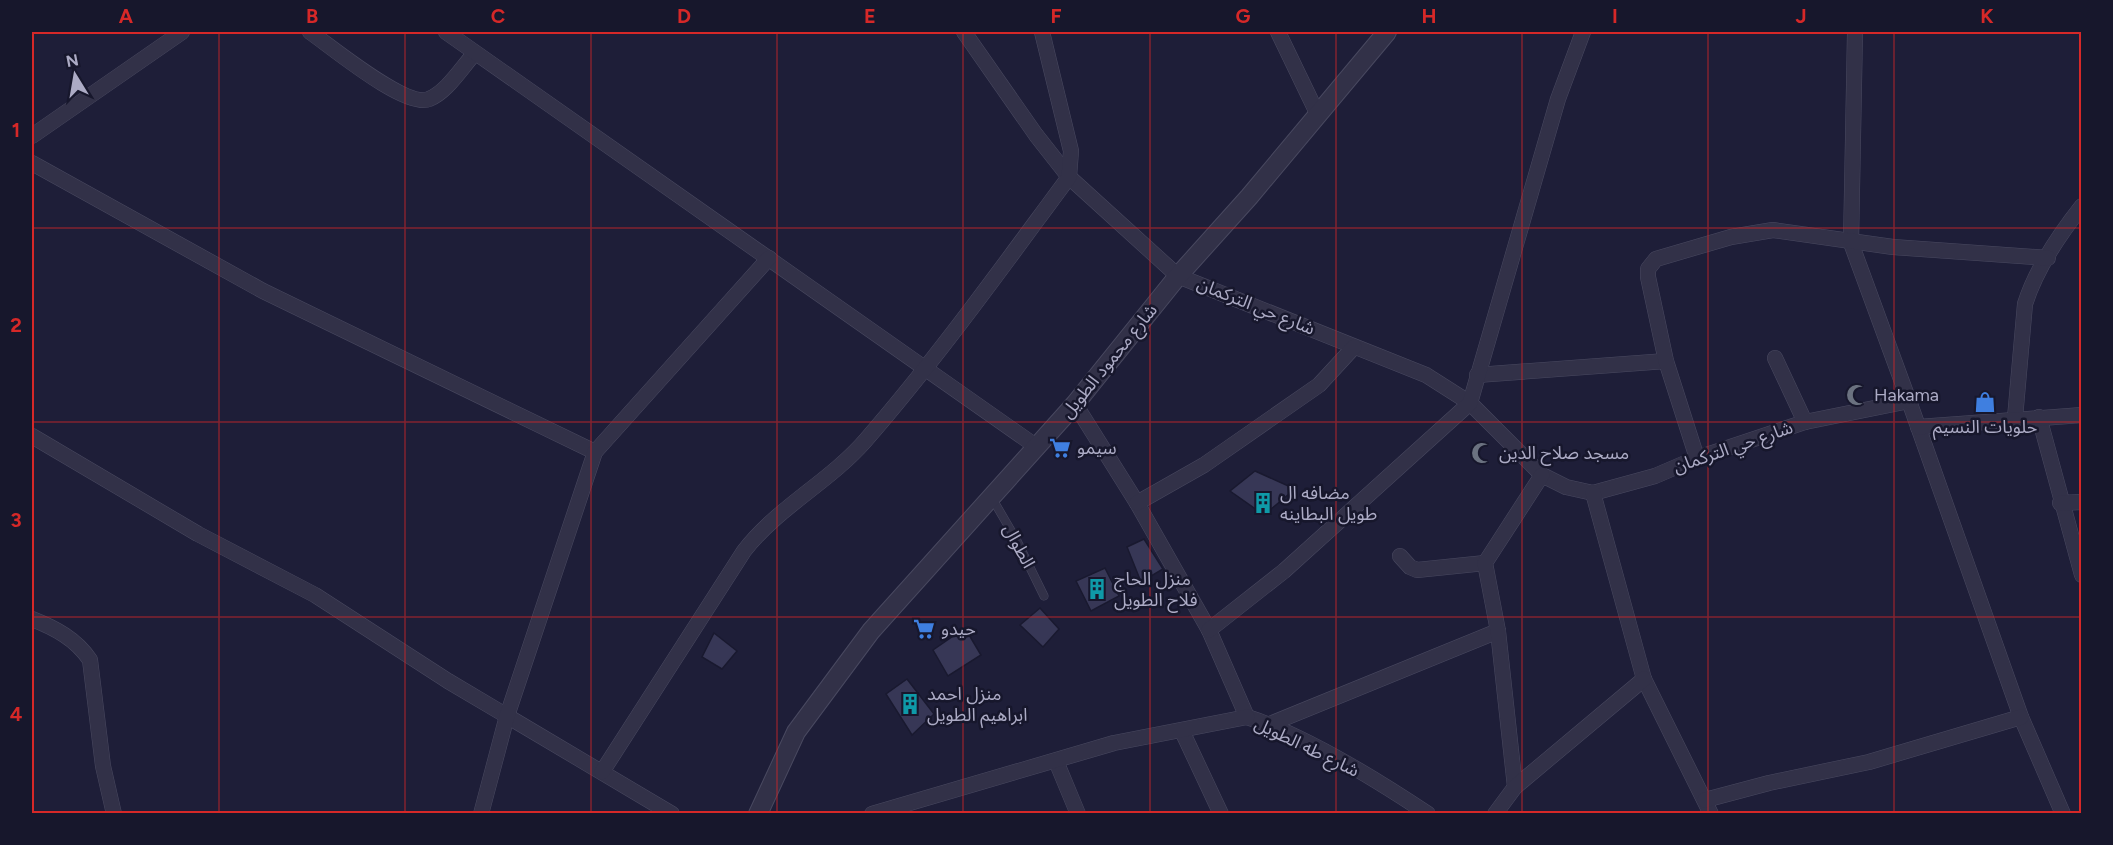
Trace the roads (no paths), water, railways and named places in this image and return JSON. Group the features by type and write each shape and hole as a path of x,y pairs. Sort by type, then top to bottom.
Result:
{"street":[{"path":"32,136 182,32"},
{"path":"310,32 392,90 417,102 432,98 440,92 475,53"},
{"path":"964,32 1069,177 1178,276"},
{"path":"602,772 752,540 864,442 925,368 1069,177 1071,152 1042,32"},
{"path":"1278,32 1318,115"},
{"name":"شارع محمود الطويل","path":"758,813 789,744 806,717 871,631 1075,404 1178,276 1387,32"},
{"path":"1209,630 1284,570 1470,403 1558,99 1583,32"},
{"path":"1855,32 1851,243 2021,717 2063,813"},
{"path":"453,33 475,53 1037,447"},
{"path":"32,163 263,291 595,452"},
{"path":"2015,418 2025,304 2036,275 2066,226 2082,206"},
{"path":"1697,458 1666,362 1648,277 1648,269 1656,259 1731,237 1773,230 1851,243 2048,258"},
{"path":"481,813 507,717 595,452 769,258"},
{"name":"شارع حي التركمان","path":"1178,276 1426,375 1470,403 1542,475 1566,487 1593,493 1655,476 1697,458 1805,422 1909,400"},
{"path":"1137,503 1204,465 1319,385 1331,375 1354,347"},
{"path":"1775,358 1805,422"},
{"path":"1477,375 1666,362"},
{"name":"شارع طه الطويل","path":"1075,404 1137,503 1209,630 1247,717 1270,724 1380,783 1428,813"},
{"path":"1918,427 2015,418 2082,415"},
{"path":"2038,417 2060,503 2082,575"},
{"path":"32,436 198,534 315,595 507,717 672,813"},
{"path":"1515,787 1498,631 1485,563 1542,475"},
{"path":"1593,493 1644,679 1708,806 1769,783 1869,762 2021,717"},
{"path":"2060,503 2082,502"},
{"path":"1400,556 1410,567 1417,570 1485,563"},
{"path":"32,619 61,632 82,649 90,660 103,766 114,813"},
{"path":"1270,724 1498,631"},
{"path":"1495,813 1515,787 1644,679"},
{"path":"872,813 1114,743 1247,717"},
{"path":"1182,731 1221,813"},
{"path":"1056,761 1078,813"}],"lane":[{"name":"الطوال","path":"991,497 1017,541 1044,596"}],"place":[{"name":"Hakama","path":"1857,395"},
{"name":"حلويات النسيم","path":"1985,402"},
{"name":"سيمو","path":"1060,448"},
{"name":"مسجد صلاح الدين","path":"1482,453"},
{"name":"مضافه ال طويل البطاينه","path":"1263,503"},
{"name":"منزل الحاج فلاح الطويل","path":"1097,589"},
{"name":"حيدو","path":"924,629"},
{"name":"منزل احمد ابراهيم الطويل","path":"910,704"}]}
